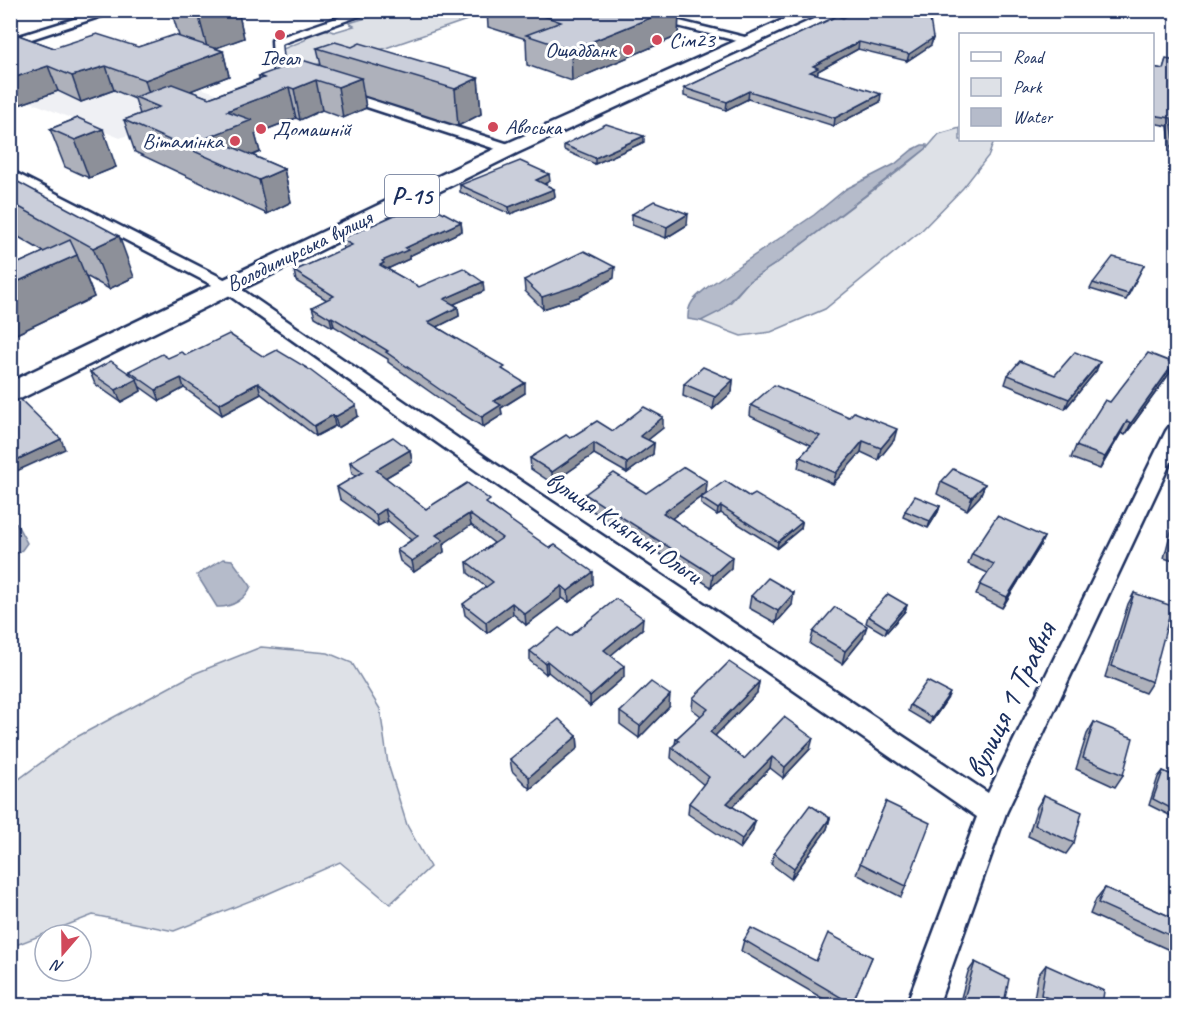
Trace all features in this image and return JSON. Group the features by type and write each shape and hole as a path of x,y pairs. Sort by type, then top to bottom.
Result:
{"main road":[{"name":"Володимирська вулиця","path":"10,393 510,149 819,10"}],"street":[{"path":"10,43 115,10"},
{"path":"371,10 276,42 278,79 296,80 510,149"},
{"path":"619,10 749,42"},
{"name":"вулиця Княгині Ольги","path":"10,174 226,286 484,466 993,812"},
{"name":"вулиця 1 Травня","path":"922,1005 993,812 1176,431"}],"shaded area":[{"path":"156,49 231,75 200,88 216,93 213,102 120,138 11,94 10,91"}],"green space":[{"path":"389,11 490,12 380,50 326,63 283,69 283,49 324,29 334,32 354,26 349,23"},
{"path":"959,128 959,141 994,141 989,155 963,188 922,230 825,309 771,332 741,336 701,321 731,302 749,281 777,263 904,167 927,148 939,134"},
{"path":"261,647 328,653 352,663 380,709 388,764 407,825 430,867 390,904 340,862 174,931 93,915 72,923 33,923 33,938 11,947 11,785 73,739 196,673"}],"water":[{"path":"922,145 927,145 927,148 777,263 749,281 721,311 701,321 688,319 691,304 709,286 814,215 846,189 895,164"},
{"path":"11,523 16,523 27,543 14,555 11,553"},
{"path":"223,559 232,560 251,586 246,595 237,602 217,607 197,575"}],"building":[{"path":"177,10 220,10 199,17"},
{"path":"526,10 670,10 571,50 526,35 561,22"},
{"path":"858,10 929,13 933,38 909,54 859,42 813,66 818,68 810,72 881,94 835,118 749,91 727,102 684,88 837,16 843,18"},
{"path":"10,32 54,48 97,34 138,47 174,35 223,51 145,80 106,66 72,76 48,66 10,79"},
{"path":"335,42 352,47 360,43 478,78 455,89 317,48"},
{"path":"1166,59 1176,61 1174,113 1176,113 1176,157 1171,118 1154,115 1154,67 1163,69"},
{"path":"302,60 361,78 338,87 316,80 294,89 289,87 227,111 252,120 209,137 284,169 259,180 124,120 159,107 135,97 172,84 209,98 264,78 259,76"},
{"path":"78,118 103,129 75,140 50,129"},
{"path":"606,124 644,136 595,158 564,145"},
{"path":"520,161 549,174 536,180 554,189 509,207 460,185"},
{"path":"18,182 119,236 93,248 10,202 10,185"},
{"path":"654,201 688,214 667,227 632,214"},
{"path":"424,202 461,222 405,248 408,250 382,261 384,263 380,265 419,287 463,268 483,282 444,299 458,307 428,322 505,367 502,369 525,383 494,401 501,405 482,417 386,352 388,351 312,307 334,296 294,271 352,245 341,239"},
{"path":"70,240 77,255 10,285 10,267"},
{"path":"584,251 615,267 579,285 542,297 524,280"},
{"path":"1113,257 1144,265 1128,294 1093,283"},
{"path":"229,334 264,357 277,350 307,368 356,405 314,426 258,383 219,404 181,378 156,390 129,371 162,354 168,358 181,352 186,355"},
{"path":"1075,352 1100,362 1069,399 1008,375 1020,361 1055,375"},
{"path":"1148,353 1174,363 1131,423 1127,421 1105,457 1076,446 1105,400 1110,402"},
{"path":"111,361 137,379 116,390 90,372"},
{"path":"703,367 733,380 715,397 684,384"},
{"path":"774,385 849,417 854,412 897,429 881,448 863,441 836,473 800,457 820,436 751,405"},
{"path":"20,399 61,439 10,463 10,404"},
{"path":"644,407 663,417 640,436 654,443 627,463 594,443 552,472 530,458 566,435 570,438 597,421 613,431"},
{"path":"393,437 410,450 376,470 426,509 467,483 490,500 486,503 550,548 555,545 593,572 568,591 562,586 525,614 512,603 486,622 463,604 493,582 467,562 502,538 469,514 436,535 443,540 412,561 397,550 418,536 385,509 376,515 337,487 363,472 350,462"},
{"path":"684,467 707,481 663,513 732,557 713,575 585,494 614,473 646,493"},
{"path":"953,469 985,484 972,497 941,482"},
{"path":"725,481 750,497 755,494 802,522 778,542 721,506 718,509 701,498"},
{"path":"915,496 940,506 930,521 905,511"},
{"path":"997,516 1044,537 1007,597 980,585 994,564 972,554"},
{"path":"1176,524 1176,547 1171,546"},
{"path":"768,578 794,593 778,611 751,596"},
{"path":"1134,593 1172,606 1152,682 1112,666"},
{"path":"888,594 907,605 887,628 868,616"},
{"path":"616,599 643,618 604,650 624,666 590,696 547,661 545,663 530,651 559,628 570,636"},
{"path":"835,607 867,626 845,651 813,632"},
{"path":"729,662 759,682 710,732 744,759 784,717 813,738 785,767 772,757 727,803 755,821 742,839 689,803 709,777 672,747 679,741 676,739 708,709 693,698"},
{"path":"927,681 950,693 932,718 910,705"},
{"path":"651,682 670,695 640,726 620,712"},
{"path":"559,719 577,736 529,777 510,759"},
{"path":"1094,722 1133,738 1123,775 1083,758"},
{"path":"1163,771 1176,777 1176,811 1153,799"},
{"path":"1044,795 1082,812 1074,843 1035,825"},
{"path":"886,802 930,823 906,886 860,863"},
{"path":"810,805 830,818 794,868 774,853"},
{"path":"1105,888 1176,919 1176,938 1098,903"},
{"path":"751,928 816,961 828,933 872,957 852,1004 744,940"},
{"path":"975,962 1009,979 1004,1003 1010,1005 962,1005"},
{"path":"1046,965 1104,991 1102,1005 1064,1005 1041,995"}],"place":[{"name":"Ідеал","path":"280,35"},
{"name":"Сім23","path":"657,40"},
{"name":"Ощадбанк","path":"628,50"},
{"name":"Авоська","path":"493,127"},
{"name":"Домашній","path":"261,129"},
{"name":"Вітамінка","path":"235,141"}]}
